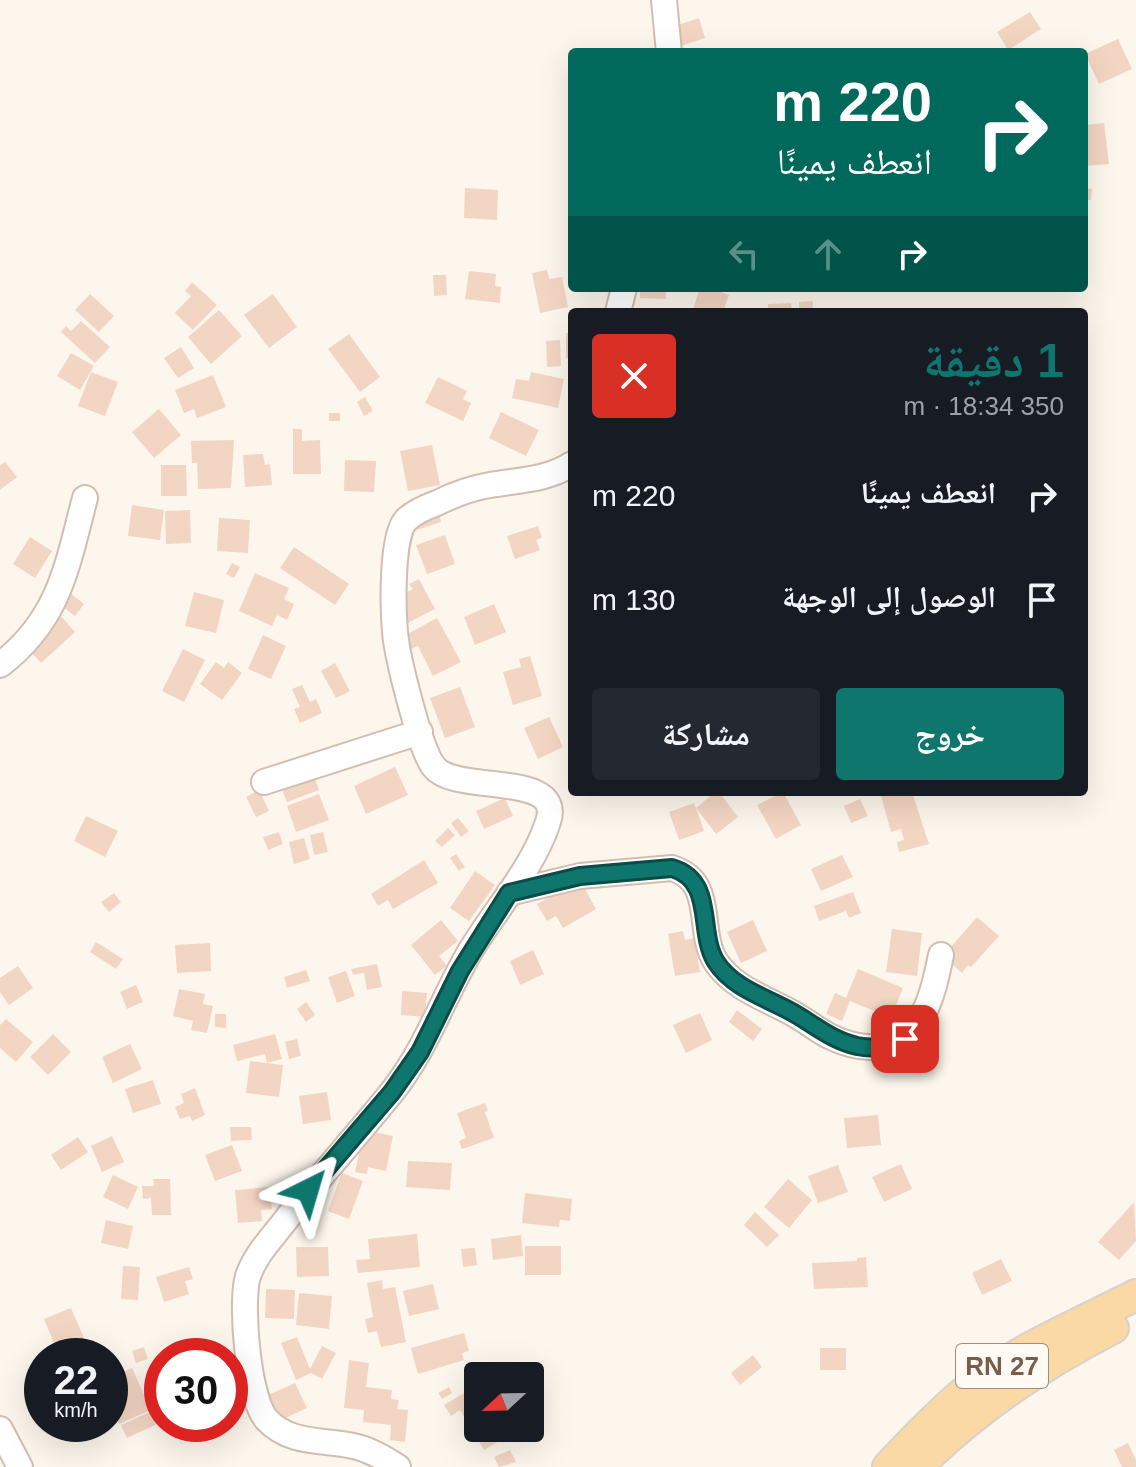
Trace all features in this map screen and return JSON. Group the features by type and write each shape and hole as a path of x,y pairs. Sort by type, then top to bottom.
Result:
{"main road":[{"name":"RN 27","path":"888,1467 920,1433 975,1384 1038,1344 1136,1295"},
{"name":"RN 27","path":"917,1467 950,1434 1010,1388 1136,1316"}],"street":[{"path":"664,0 669,48"},
{"path":"398,1467 363,1448 299,1440 275,1428 263,1416 249,1358 244,1297 249,1275 274,1233 392,1092 420,1052 460,971 535,851 548,822 545,801 539,795 522,787 469,783 444,775 435,768 420,732 394,630 400,529 406,520 418,512 449,497 489,485 533,480 568,466"},
{"path":"0,665 15,653 53,604 62,586 85,498"},
{"path":"264,782 420,732"},
{"path":"509,893 580,876 672,868 680,871 692,881 703,901 707,941 716,962 725,973 827,1035 863,1047 888,1045 912,1033 925,1011 941,955"},
{"path":"0,1429 20,1467"}],"building":[{"path":"1030,12 1041,29 1011,48 1007,48 997,32"},
{"path":"699,18 705,38 681,46 675,26"},
{"path":"1118,39 1132,69 1099,84 1088,60 1088,53"},
{"path":"1104,123 1109,164 1088,166 1088,125"},
{"path":"465,188 498,190 497,220 464,218"},
{"path":"547,270 549,279 562,277 568,307 540,313 532,273"},
{"path":"469,271 496,274 495,286 501,287 500,303 465,299"},
{"path":"433,275 446,275 447,295 434,296"},
{"path":"192,282 217,305 193,330 175,313 191,296 185,291"},
{"path":"640,292 666,292 666,299 640,298"},
{"path":"699,292 729,295 724,308 693,308"},
{"path":"90,294 114,316 99,332 75,310"},
{"path":"273,294 297,327 269,348 244,315"},
{"path":"813,301 813,308 799,308 799,302"},
{"path":"791,303 792,308 768,308 768,304"},
{"path":"219,310 242,336 211,364 188,337"},
{"path":"81,321 110,347 95,363 61,332 66,326 71,331"},
{"path":"566,333 568,333 568,358"},
{"path":"349,334 380,377 360,392 328,349"},
{"path":"560,340 561,366 547,367 546,341"},
{"path":"181,347 194,368 178,378 164,358"},
{"path":"71,353 94,366 80,390 57,376"},
{"path":"91,372 118,382 105,416 78,406"},
{"path":"531,372 564,379 558,408 512,398 516,379 529,381"},
{"path":"213,375 226,407 197,418 194,409 184,413 175,390"},
{"path":"438,377 467,391 463,399 471,403 463,421 425,403"},
{"path":"365,397 373,411 364,416 357,402"},
{"path":"159,409 181,435 154,458 132,432"},
{"path":"501,412 539,430 526,456 489,438"},
{"path":"329,413 340,413 340,421 329,421"},
{"path":"293,429 302,429 302,441 320,440 321,474 293,474"},
{"path":"234,440 231,488 198,489 197,463 192,463 191,441"},
{"path":"432,445 440,485 408,491 400,451"},
{"path":"263,454 265,465 270,464 272,485 245,487 243,455"},
{"path":"345,460 376,461 374,492 344,491"},
{"path":"5,462 17,477 0,490 0,465"},
{"path":"161,465 186,465 187,496 161,496"},
{"path":"132,505 164,510 160,540 128,536"},
{"path":"190,510 191,543 166,544 165,511"},
{"path":"439,514 441,522 417,530 414,521"},
{"path":"219,518 250,520 248,553 217,551"},
{"path":"538,526 542,538 536,540 540,550 515,559 507,536"},
{"path":"445,535 455,564 427,574 416,545"},
{"path":"30,537 52,551 35,578 13,564"},
{"path":"294,547 349,584 335,605 280,568"},
{"path":"232,563 240,567 234,578 226,574"},
{"path":"255,573 289,588 284,599 294,604 287,620 277,615 272,626 239,611"},
{"path":"419,579 435,609 404,625 391,601 413,589 409,584"},
{"path":"69,592 84,604 75,616 59,604"},
{"path":"194,592 224,600 216,633 185,626"},
{"path":"494,604 506,632 475,645 464,617"},
{"path":"59,614 75,632 41,663 25,645"},
{"path":"437,618 461,662 433,676 418,646 409,650 402,637"},
{"path":"263,635 286,646 271,679 248,669"},
{"path":"183,649 205,660 184,702 162,691"},
{"path":"530,656 542,696 513,705 503,672 521,667 519,659"},
{"path":"216,662 224,668 228,662 242,673 222,700 200,684"},
{"path":"335,663 350,691 336,698 321,671"},
{"path":"302,685 310,702 316,699 322,713 300,723 294,709 300,707 292,689"},
{"path":"460,687 475,727 445,738 430,698"},
{"path":"549,717 563,747 538,759 524,728"},
{"path":"395,767 408,795 366,814 354,786"},
{"path":"314,775 319,790 287,802 281,787"},
{"path":"259,790 269,811 256,817 246,797"},
{"path":"319,794 329,820 296,832 287,806"},
{"path":"710,796 722,796 738,817 716,834 696,808"},
{"path":"775,796 785,796 801,825 776,839 757,805"},
{"path":"881,796 913,796 929,844 899,852 897,842 904,840 901,829 891,832"},
{"path":"505,798 513,816 484,829 476,811"},
{"path":"860,799 868,816 851,823 844,806"},
{"path":"694,803 704,831 679,840 669,812"},
{"path":"86,816 118,831 105,857 74,841"},
{"path":"458,818 469,831 461,837 451,823"},
{"path":"448,828 455,835 442,847 435,841"},
{"path":"279,832 283,844 268,850 263,837"},
{"path":"323,832 328,852 314,855 310,835"},
{"path":"304,838 310,859 294,864 289,842"},
{"path":"456,854 465,867 459,871 450,858"},
{"path":"842,855 853,877 821,891 811,869"},
{"path":"424,860 438,883 393,909 388,900 378,906 371,894"},
{"path":"475,871 495,885 469,921 450,908"},
{"path":"580,880 596,909 563,928 556,916 547,921 537,904"},
{"path":"853,892 861,913 849,918 846,911 819,921 814,906"},
{"path":"114,893 121,902 109,912 101,902"},
{"path":"977,917 999,936 962,973 943,956"},
{"path":"441,920 458,941 439,956 447,966 435,975 411,945"},
{"path":"753,920 767,951 741,963 727,932"},
{"path":"892,929 922,933 917,976 886,972"},
{"path":"683,931 685,940 694,938 700,972 675,976 668,934"},
{"path":"96,942 123,959 116,969 90,952"},
{"path":"210,943 211,971 177,973 175,945"},
{"path":"533,950 544,974 520,985 510,961"},
{"path":"377,964 382,987 367,990 364,973 353,975 351,969"},
{"path":"18,966 33,988 9,1005 0,992 0,978"},
{"path":"858,969 903,988 891,1018 850,1001 842,1021 826,1014 835,993 846,998"},
{"path":"306,970 310,981 287,988 284,977"},
{"path":"346,971 355,996 337,1003 328,977"},
{"path":"136,985 143,1002 127,1009 120,992"},
{"path":"179,989 205,994 203,1004 213,1006 207,1033 191,1030 193,1021 173,1016"},
{"path":"402,991 427,993 425,1017 401,1015"},
{"path":"306,1002 315,1015 306,1022 297,1009"},
{"path":"737,1010 762,1029 753,1041 729,1022"},
{"path":"700,1013 712,1040 686,1053 673,1025"},
{"path":"215,1014 226,1014 226,1028 215,1027"},
{"path":"6,1019 33,1042 16,1062 0,1048 0,1025"},
{"path":"53,1034 71,1052 48,1075 30,1057"},
{"path":"275,1034 282,1059 267,1063 265,1054 237,1061 233,1045"},
{"path":"297,1039 301,1056 289,1059 285,1042"},
{"path":"130,1044 142,1069 113,1083 102,1057"},
{"path":"250,1061 283,1065 279,1097 246,1093"},
{"path":"153,1080 161,1104 133,1113 125,1089"},
{"path":"195,1088 205,1115 192,1121 190,1116 180,1119 175,1107 184,1103 181,1094"},
{"path":"327,1092 331,1120 303,1124 299,1096"},
{"path":"485,1103 494,1138 462,1149 459,1141 466,1138 457,1113"},
{"path":"878,1115 881,1145 847,1148 844,1118"},
{"path":"230,1127 251,1127 252,1140 231,1141"},
{"path":"364,1130 393,1136 386,1171 368,1167 367,1174 355,1172"},
{"path":"112,1136 124,1162 102,1172 91,1146"},
{"path":"78,1137 88,1152 61,1170 51,1155"},
{"path":"232,1145 242,1171 215,1181 205,1155"},
{"path":"408,1161 452,1163 450,1190 406,1187"},
{"path":"901,1164 912,1189 884,1202 872,1177"},
{"path":"838,1165 848,1192 818,1203 808,1176"},
{"path":"342,1173 363,1181 349,1219 328,1211"},
{"path":"113,1175 138,1187 128,1209 103,1197"},
{"path":"153,1179 170,1179 171,1215 152,1215 151,1198 143,1199 142,1186 154,1186"},
{"path":"788,1179 812,1200 789,1228 764,1207"},
{"path":"270,1187 272,1209 261,1210 262,1221 238,1223 235,1190"},
{"path":"525,1193 572,1199 570,1221 560,1220 559,1227 522,1223"},
{"path":"1134,1202 1136,1241 1119,1260 1098,1242"},
{"path":"755,1212 779,1235 767,1247 744,1225"},
{"path":"106,1220 133,1226 128,1249 101,1243"},
{"path":"417,1234 420,1267 358,1273 356,1260 370,1259 368,1239"},
{"path":"521,1235 523,1256 493,1260 491,1239"},
{"path":"525,1246 561,1246 561,1275 525,1275"},
{"path":"296,1247 328,1247 329,1276 297,1277"},
{"path":"475,1248 477,1265 463,1267 461,1249"},
{"path":"866,1257 868,1287 814,1289 812,1263 857,1261 857,1258"},
{"path":"1001,1259 1012,1281 982,1295 972,1273"},
{"path":"123,1266 140,1267 138,1300 121,1299"},
{"path":"189,1267 193,1279 185,1281 189,1294 164,1302 156,1277"},
{"path":"382,1280 383,1289 395,1287 406,1342 381,1347 377,1331 368,1333 365,1319 373,1317 367,1283"},
{"path":"433,1284 439,1309 409,1316 403,1291"},
{"path":"266,1289 295,1290 294,1319 265,1318"},
{"path":"299,1293 332,1296 329,1329 296,1325"},
{"path":"71,1308 84,1338 52,1338 44,1319"},
{"path":"464,1333 469,1351 462,1353 464,1360 418,1374 411,1348"},
{"path":"297,1337 310,1369 322,1346 336,1353 322,1379 311,1373 296,1380 281,1343"},
{"path":"144,1347 144,1360 136,1363 132,1351"},
{"path":"820,1348 846,1348 846,1370 820,1370"},
{"path":"753,1355 762,1367 740,1385 731,1373"},
{"path":"349,1360 369,1363 366,1387 392,1390 391,1399 399,1400 397,1409 408,1410 405,1442 390,1440 391,1425 363,1422 364,1410 344,1408"},
{"path":"132,1368 144,1395 144,1413 128,1420 128,1370"},
{"path":"295,1383 307,1408 279,1421 268,1395"},
{"path":"449,1387 452,1393 442,1399 438,1393"},
{"path":"464,1393 464,1417 460,1410 451,1416 444,1405"},
{"path":"144,1415 144,1430 128,1438 128,1422"},
{"path":"479,1442 497,1442 484,1450"},
{"path":"1128,1443 1136,1467 1122,1467 1114,1450"},
{"path":"510,1450 516,1462 499,1467 494,1457"}],"route":[{"path":"308,1190 392,1092 420,1052 471,950 509,893 553,881 672,868 680,871 692,881 703,901 707,941 716,962 738,983 839,1041 870,1047 905,1039"}]}
